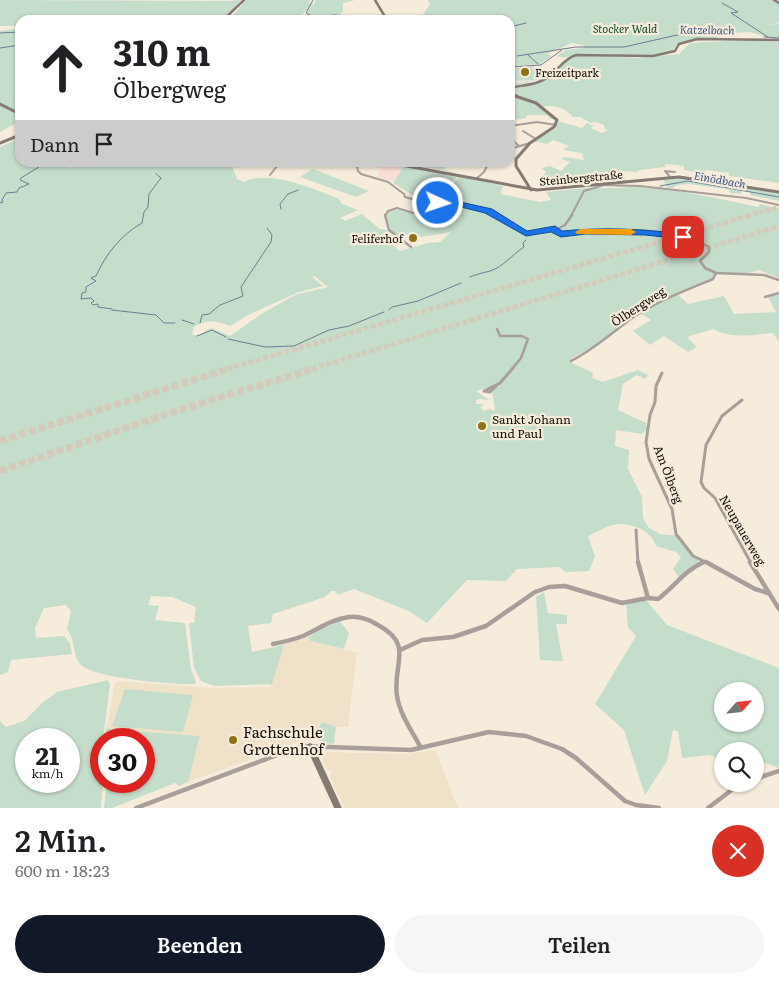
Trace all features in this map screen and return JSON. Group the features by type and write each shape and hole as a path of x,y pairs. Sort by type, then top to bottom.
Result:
{"main road":[{"path":"228,15 244,0"},
{"path":"375,0 384,15"},
{"path":"774,0 779,4"},
{"path":"515,87 546,78 564,60 577,55 605,54 632,56 668,54 675,51 679,44 684,42 712,39 779,40"},
{"path":"515,96 546,108 557,120 556,125 530,143 515,161 519,172 531,190"},
{"path":"0,104 15,112"},
{"path":"0,143 15,136"},
{"name":"Steinbergstraße","path":"417,167 531,190 554,190 670,178 689,178 779,192"},
{"path":"310,747 338,808"}],"street":[{"path":"515,125 537,122 556,125"},
{"path":"524,131 536,139"},
{"path":"515,142 519,146"},
{"path":"515,147 530,143"},
{"path":"270,175 276,167"},
{"path":"357,167 361,174 388,182 406,197 419,200 416,205 426,210"},
{"path":"476,179 486,167"},
{"path":"670,178 664,171 675,172"},
{"path":"411,247 389,230 385,215 392,208 397,208 416,216 423,214 426,210 442,201 453,202 488,211 526,234 555,229 565,225 584,192 604,185 736,196 779,206"},
{"path":"555,229 554,232 561,234 586,231 645,232 692,239 709,247 709,252 700,261 705,268 716,273 738,276 762,273 779,280"},
{"name":"Ölbergweg","path":"571,361 585,354 672,294 713,279 716,273"},
{"path":"765,297 779,293"},
{"path":"496,386 521,358 525,343 528,340 522,336 500,336 497,329"},
{"name":"Am Ölberg","path":"662,372 656,386 655,402 650,415 646,448 655,472 670,502 676,534 688,552 755,589 768,593"},
{"name":"Neupauerweg","path":"742,400 722,416 713,431 706,445 701,482 714,498 779,609"},
{"path":"636,530 638,560 648,598"},
{"path":"400,650 422,640 453,637 486,626 535,592 549,587 565,586 622,603 648,598 653,600 662,597 692,567 704,562"},
{"path":"274,644 299,638 329,623 350,617 374,622 381,626 396,638 400,650 396,672 397,698 407,723 421,748"},
{"path":"136,808 301,746 400,751 489,732 526,736 556,747 576,758 625,801 636,805 659,808"},
{"path":"764,776 779,771"},
{"path":"708,808 729,792"}],"shaded area":[{"path":"382,167 403,167 394,181 376,177"},
{"path":"309,637 310,641 357,653 348,727 336,727 322,722 313,737 188,782 200,736 155,733 155,728 106,728 115,684 118,681 210,688 270,687 284,645"},
{"path":"435,750 458,808 345,808 330,777 332,770 327,770 320,754 323,752 408,754"}],"green space":[{"path":"0,0 241,0 227,15 15,15 15,26 0,26"},
{"path":"246,0 311,0 308,3 314,3 301,15 234,15"},
{"path":"315,0 355,0 343,3 343,11 340,15 310,15 306,12 315,3"},
{"name":"Stocker Wald","path":"428,0 772,0 779,4 779,23 769,25 779,24 779,42 779,183 729,176 729,173 706,170 705,174 684,170 684,166 665,164 665,167 637,172 622,171 625,181 613,182 604,175 556,185 538,182 546,172 541,168 550,166 561,171 570,162 561,159 565,157 584,160 582,153 563,150 569,146 553,140 547,144 534,141 555,129 558,121 582,128 587,123 594,126 590,128 602,133 608,130 605,129 604,125 596,122 591,123 580,117 573,117 567,111 555,106 542,107 555,119 551,119 547,115 529,115 526,118 515,120 515,87 548,79 562,63 573,56 596,55 636,58 679,54 690,43 745,40 711,39 679,43 668,53 647,56 580,54 563,57 557,56 566,50 584,48 583,45 572,43 547,54 552,56 540,64 515,66 515,15 423,15 430,4","holes":["750,32 779,42 753,40 772,41 721,38 707,34"]},
{"path":"15,29 15,124 0,132 0,31"},
{"path":"536,67 542,77 547,77 536,80 516,81 517,83 537,80 515,86 515,68"},
{"path":"15,140 15,167 232,167 237,179 244,182 266,178 292,182 339,199 342,204 358,210 340,218 345,221 362,214 380,229 387,230 388,232 383,233 384,235 381,236 400,251 428,243 440,242 451,232 421,237 412,232 400,237 391,231 386,215 389,211 404,211 428,222 430,221 426,214 434,206 422,203 416,197 393,183 403,167 457,177 451,183 445,183 436,190 452,198 461,192 448,188 460,176 503,186 500,194 540,202 551,200 546,192 586,188 628,188 611,186 630,186 686,192 759,207 760,204 779,209 779,278 759,270 741,275 716,273 711,280 676,293 688,304 724,296 734,314 776,312 768,297 779,294 779,342 773,333 735,335 713,329 687,337 697,347 688,352 664,336 650,345 633,331 651,320 640,313 594,346 572,358 572,363 593,373 592,378 603,382 638,370 648,375 645,379 637,375 623,384 618,410 646,423 647,429 642,434 616,430 615,446 629,450 628,469 642,497 643,518 649,528 660,534 680,536 700,562 680,579 673,569 681,557 676,552 656,546 651,537 643,530 618,524 588,536 595,556 589,571 566,572 559,567 517,569 506,581 467,580 427,623 409,611 354,589 338,595 335,591 331,591 325,597 273,614 271,623 248,626 252,652 284,645 272,684 215,686 201,681 194,668 189,623 194,623 196,607 172,597 151,596 148,605 159,606 155,620 185,623 191,670 196,682 194,684 135,680 89,670 81,665 76,657 72,638 67,630 71,611 66,605 44,608 35,628 36,638 64,636 70,643 72,654 11,660 8,672 0,675 0,147","holes":["314,276 328,287 295,295 263,313 230,336 211,328 199,335 192,335 194,327 203,323 216,322 230,326 248,315 299,292 323,286 312,277","486,388 492,391 495,409 493,411 490,409 483,411 480,407 483,404 476,404 476,400 489,400 476,391"]},
{"path":"422,167 445,167 444,169 452,171"},
{"path":"313,169 369,191 356,197 300,177"},
{"path":"682,178 779,193 779,201 750,195 750,192 742,191 741,194 730,193 729,189 688,184 668,188 663,180"},
{"path":"544,592 548,613 567,615 567,624 556,624 563,661 540,660 536,597"},
{"path":"646,600 667,625 779,668 779,768 764,762 764,742 714,742 714,757 709,755 682,758 678,731 673,730 667,761 645,795 624,730 595,704 636,636 628,627 626,604"},
{"path":"340,621 349,633 344,649 310,641 309,637 319,630"},
{"path":"108,680 110,685 104,728 90,728 90,793 102,793 101,808 0,808 0,721 6,727 24,721 42,703 57,692"},
{"path":"125,689 193,695 183,732 155,730 155,728 112,726"},
{"path":"322,722 336,727 334,744 323,743 313,737"},
{"path":"155,733 200,736 188,782 179,786 175,783 155,791"},
{"path":"106,793 150,793 112,808 104,808"}],"waterway":[{"name":"Katzelbach","path":"310,15 306,13 313,0"},
{"path":"722,3 738,12 731,13 768,37"},
{"path":"515,26 526,23"},
{"path":"0,33 15,32"},
{"name":"Katzelbach","path":"517,56 576,47 624,47 677,35 720,34"},
{"name":"Katzelbach","path":"764,37 779,38"},
{"path":"0,48 15,46"},
{"name":"Katzelbach","path":"515,67 541,65 562,50"},
{"path":"528,55 538,64"},
{"path":"0,203 3,202 2,200 6,193 17,192 19,188 29,184 20,180 21,178 39,167"},
{"path":"112,309 98,307 98,304 93,305 91,303 94,301 91,298 81,299 82,293 86,292 86,287 96,281 91,278 96,276 104,260 115,246 142,223 144,212 148,207 149,194 161,178 156,174"},
{"name":"Einödbach","path":"660,186 688,181 779,197"},
{"path":"281,209 280,204 288,194 298,190"},
{"path":"200,323 202,315 209,314 220,305 243,296 241,287 271,242 272,235 267,228"},
{"path":"470,277 499,267 524,247 523,243 526,240"},
{"path":"389,310 392,307 418,301 461,283"},
{"path":"112,310 156,315 164,323 175,323"},
{"path":"228,339 265,347 294,346 329,330 349,326 384,312"},
{"path":"182,320 194,324"},
{"path":"197,336 212,330 226,337"}],"tunnel":[{"path":"747,216 779,207"},
{"path":"227,369 751,215"},
{"path":"312,369 779,226"},
{"path":"0,441 231,368"},
{"path":"0,471 176,411 316,368"}],"slow traffic":[{"path":"580,232 631,232"}],"place":[{"name":"Freizeitpark","path":"525,72"},
{"name":"Feliferhof","path":"413,238"},
{"name":"Sankt Johann und Paul","path":"482,426"},
{"name":"Fachschule Grottenhof","path":"233,740"}],"route":[{"path":"438,203 442,201 453,202 488,211 526,234 555,229 554,232 558,234 586,231 645,232 683,237"}]}
